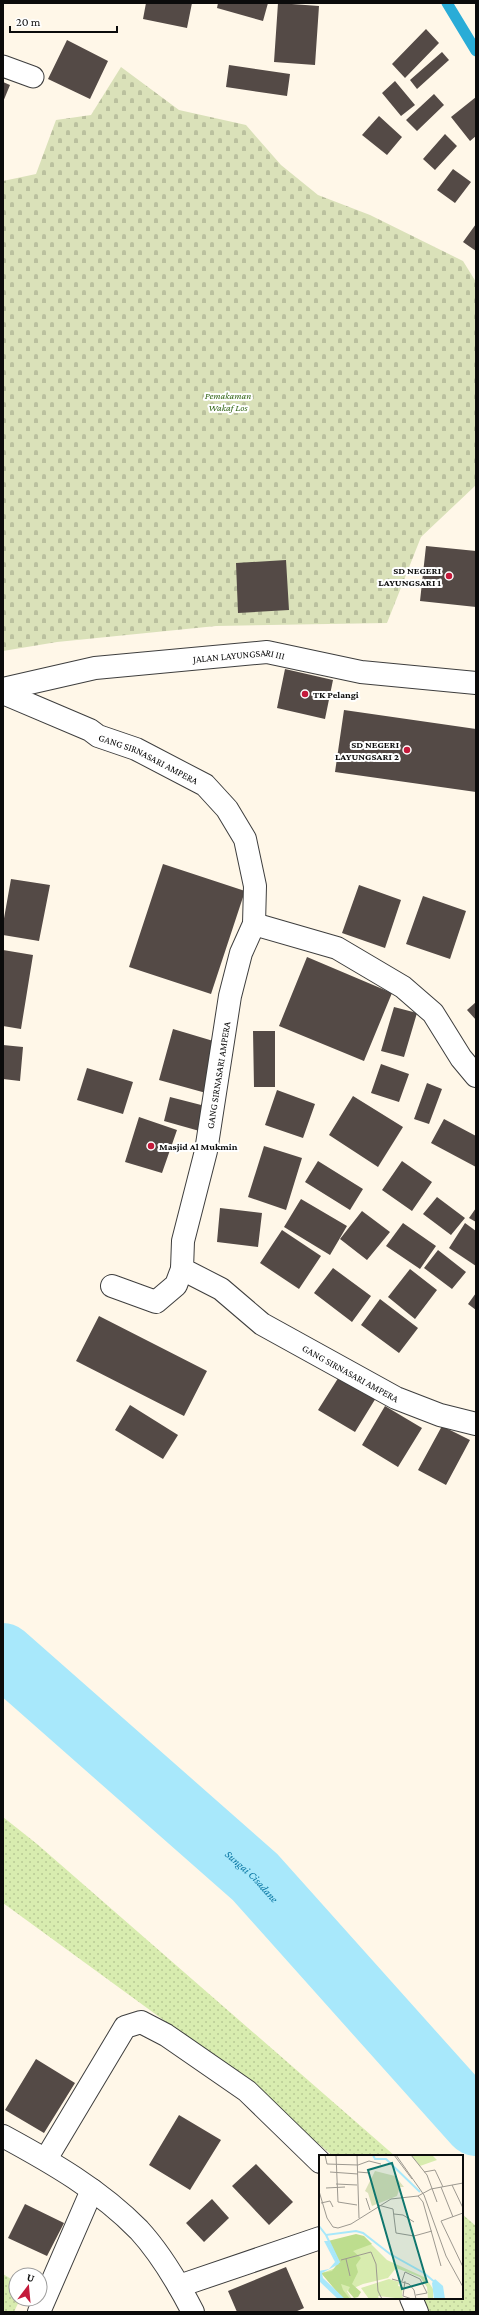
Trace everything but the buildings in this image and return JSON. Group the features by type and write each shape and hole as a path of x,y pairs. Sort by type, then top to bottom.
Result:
{"street":[{"name":"JALAN LAYUNGSARI III","path":"3,689 95,668 267,652 360,672 476,683"},
{"name":"GANG SIRNASARI AMPERA","path":"3,693 90,730 98,736 136,749 205,785 227,809 245,839 255,886 254,924 241,952 230,996 206,1151 183,1240 182,1268 220,1289 262,1324 396,1398 440,1415 476,1424"},
{"path":"254,924 337,948 403,987 433,1013 461,1058 476,1076"},
{"path":"112,1286 156,1302 176,1285 182,1268"},
{"path":"46,2159 125,2027 141,2022 166,2035 247,2091 319,2161"},
{"path":"3,2136 46,2159 92,2190 139,2230 162,2259 193,2312"},
{"path":"39,2312 92,2190"},
{"path":"179,2286 319,2238"},
{"path":"411,2299 417,2312"}],"lane":[{"path":"3,66 33,77"}],"green space":[{"name":"Pemakaman Wakaf Los","path":"121,67 179,110 246,125 281,165 318,195 370,215 463,261 476,282 476,485 421,537 387,623 216,626 57,642 3,651 3,181 36,174 56,120 91,115"},
{"path":"3,1817 37,1844 394,2155 332,2155 217,2059 3,1903"},
{"path":"463,2215 476,2226 476,2312 422,2312 417,2299 463,2299"},
{"path":"3,2274 8,2277 8,2307 16,2307 14,2312 3,2312"}],"waterway":[{"path":"447,3 476,51"},
{"name":"Sungai Cisadane","path":"3,1655 255,1877 476,2124"}],"place":[{"name":"SD NEGERI LAYUNGSARI 1","path":"449,576"},
{"name":"TK Pelangi","path":"305,694"},
{"name":"SD NEGERI LAYUNGSARI 2","path":"407,750"},
{"name":"Masjid Al Mukmin","path":"151,1146"}]}
